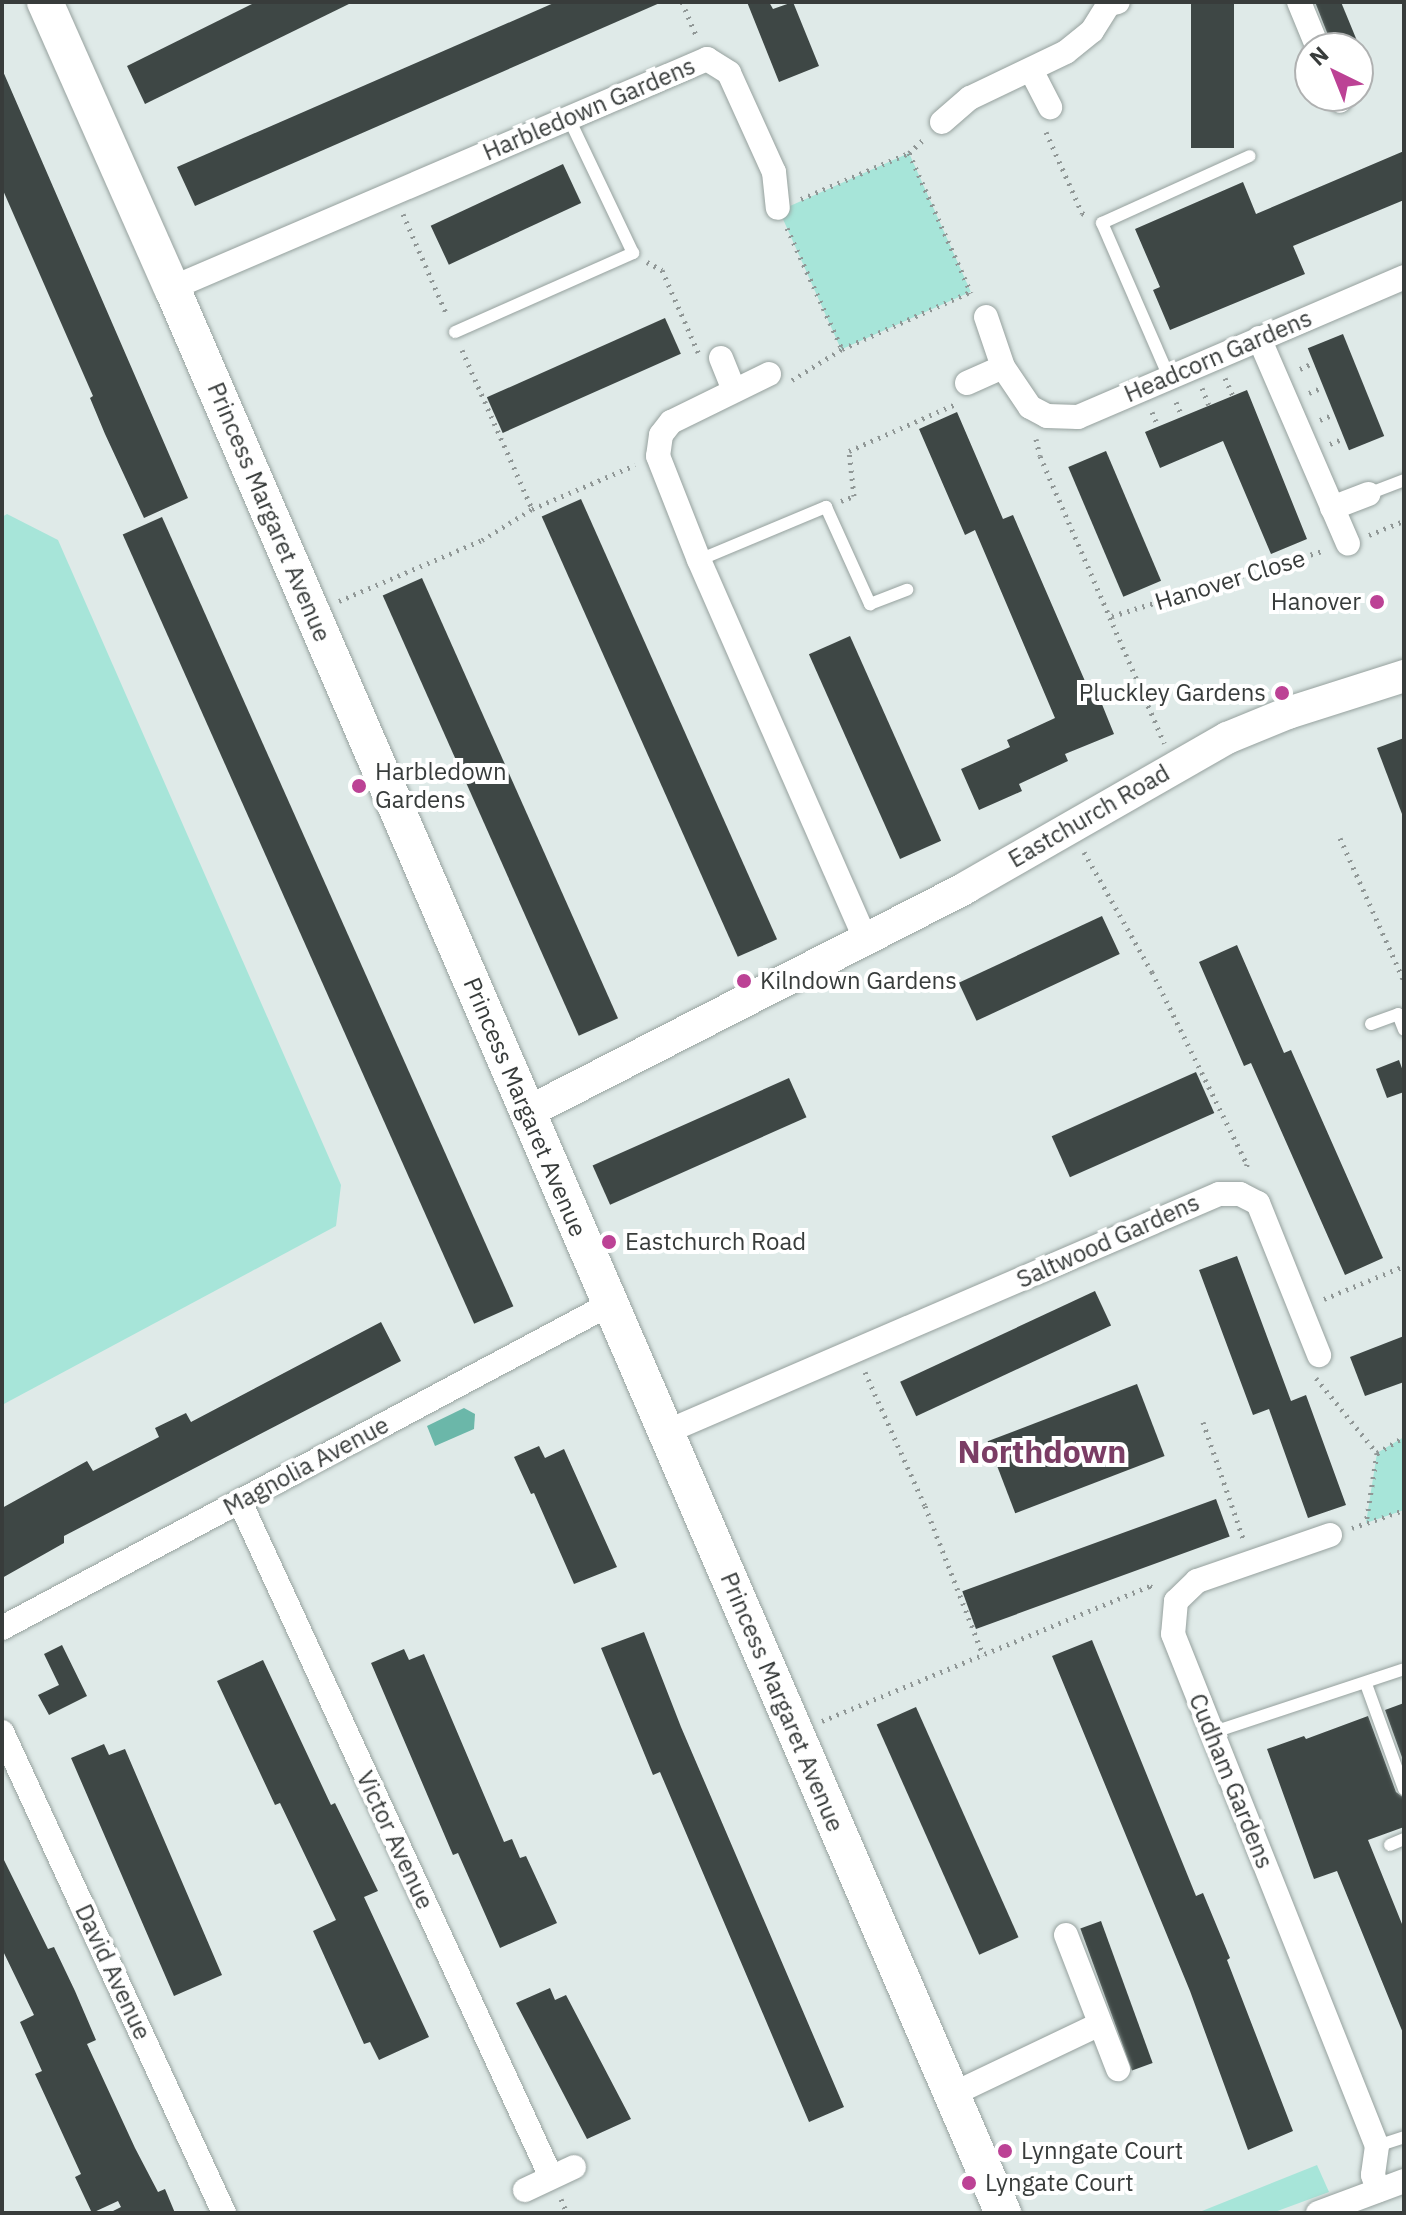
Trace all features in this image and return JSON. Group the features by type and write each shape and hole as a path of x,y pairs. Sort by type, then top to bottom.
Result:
{"main road":[{"name":"Princess Margaret Avenue","path":"52,4 1003,2213"}],"street":[{"path":"1299,2 1311,32"},
{"path":"942,122 970,98 1066,52 1092,31 1111,3"},
{"name":"Harbledown Gardens","path":"172,288 707,59 729,73 774,172 778,208"},
{"path":"1031,70 1050,107"},
{"name":"Headcorn Gardens","path":"1030,407 1047,416 1078,417 1404,277"},
{"path":"986,317 1003,367 1030,407"},
{"path":"1259,338 1348,544"},
{"path":"721,358 726,393"},
{"path":"967,383 1003,367"},
{"path":"769,374 671,422 661,435 658,456 699,560 866,941"},
{"path":"1332,508 1368,494"},
{"name":"Eastchurch Road","path":"528,1112 967,887 1174,766 1288,713 1404,676"},
{"name":"Saltwood Gardens","path":"666,1432 1112,1242 1199,1201 1219,1194 1240,1194"},
{"path":"1240,1194 1258,1203 1319,1355"},
{"name":"Magnolia Avenue","path":"2,1628 610,1304"},
{"name":"Victor Avenue","path":"240,1502 551,2177"},
{"path":"1176,1601 1197,1581 1330,1535"},
{"name":"Cudham Gardens","path":"1176,1601 1173,1634 1377,2146 1373,2175 1378,2190"},
{"name":"David Avenue","path":"2,1732 224,2213"},
{"path":"1066,1935 1118,2069"},
{"path":"951,2095 1100,2024"},
{"path":"525,2190 574,2167"},
{"path":"1318,2213 1404,2181"}],"lane":[{"path":"455,332 633,253 569,119"},
{"path":"1169,377 1102,223 1250,156"},
{"path":"1368,494 1404,480"},
{"path":"699,560 826,507 870,604 907,590"},
{"path":"1371,1024 1398,1014 1404,1030"},
{"path":"1211,1733 1402,1670"},
{"path":"1366,1684 1404,1789"},
{"path":"1390,1845 1404,1839"},
{"path":"1377,2146 1404,2137"}],"path":[{"path":"682,2 707,59"},
{"path":"1050,107 1040,118 1082,213 1102,223"},
{"path":"842,349 778,208 909,153 942,122"},
{"path":"909,153 970,292 986,317"},
{"path":"633,253 662,270 726,393"},
{"path":"769,374 777,390 842,349 970,292"},
{"path":"826,507 854,496 849,451 970,398 967,383"},
{"path":"1030,407 1040,456 1112,616 1174,766"},
{"path":"313,612 482,540 532,509 658,456"},
{"name":"Hanover Close","path":"1112,616 1348,544 1404,521"},
{"path":"1070,826 1152,972 1247,1164 1240,1194"},
{"path":"1340,838 1404,981"},
{"path":"1301,1309 1404,1266"},
{"path":"855,1349 925,1506 983,1655"},
{"path":"1319,1355 1304,1363 1377,1453 1366,1523"},
{"path":"1203,1422 1252,1563"},
{"path":"1377,1453 1404,1437"},
{"path":"1330,1535 1404,1510"},
{"path":"795,1732 1150,1586 1176,1601"}],"shaded area":[{"path":"909,153 971,292 841,350 779,211"},
{"path":"7,514 58,540 341,1185 336,1226 2,1405 2,517"},
{"path":"464,1408 475,1414 474,1429 435,1446 427,1426"},
{"path":"1404,1437 1404,1510 1366,1523 1377,1453"},
{"path":"1317,2165 1329,2192 1272,2213 1197,2213"}],"building":[{"path":"256,2 353,2 145,104 127,66"},
{"path":"556,2 662,2 195,206 177,167"},
{"path":"747,2 769,2 773,9 793,2 819,66 779,82"},
{"path":"1191,2 1234,2 1234,148 1191,148"},
{"path":"1315,2 1341,2 1353,32 1327,32"},
{"path":"2,69 188,498 144,518 105,434 90,398 93,396 2,188"},
{"path":"1404,151 1404,200 1293,246 1305,274 1170,330 1153,290 1160,287 1135,229 1243,182 1256,214"},
{"path":"563,164 581,203 449,265 431,226"},
{"path":"665,318 681,354 503,433 487,397"},
{"path":"1343,334 1384,436 1349,450 1308,348"},
{"path":"1247,390 1307,539 1271,554 1223,441 1160,468 1145,432"},
{"path":"957,412 1003,519 1013,515 1091,695 1097,692 1114,734 1065,754 1068,761 1019,784 1022,791 979,810 961,769 1010,747 1007,740 1055,718 975,530 965,535 919,429"},
{"path":"1106,451 1161,581 1123,597 1068,467"},
{"path":"581,499 777,939 738,957 542,516"},
{"path":"162,517 513,1306 474,1324 123,534"},
{"path":"422,578 618,1018 579,1036 383,595"},
{"path":"850,636 941,841 900,859 809,654"},
{"path":"1404,738 1404,813 1402,814 1377,748"},
{"path":"1102,916 1120,954 977,1021 959,983"},
{"path":"1237,945 1284,1053 1291,1050 1383,1258 1345,1275 1251,1063 1244,1066 1199,962"},
{"path":"1399,1060 1404,1074 1404,1092 1387,1098 1376,1069"},
{"path":"1196,1072 1214,1113 1070,1177 1052,1136"},
{"path":"789,1078 806,1117 610,1205 593,1165"},
{"path":"1237,1256 1291,1401 1306,1395 1346,1505 1308,1518 1269,1409 1253,1415 1199,1270"},
{"path":"1095,1291 1111,1325 916,1416 900,1382"},
{"path":"381,1322 401,1361 64,1536 64,1543 2,1578 2,1508 87,1461 93,1471 159,1437 155,1428 186,1413 191,1422"},
{"path":"1404,1336 1404,1382 1365,1396 1350,1357"},
{"path":"1137,1384 1165,1456 1015,1513 988,1441"},
{"path":"539,1446 545,1458 564,1449 617,1567 574,1584 534,1493 531,1494 514,1457"},
{"path":"1216,1499 1230,1537 976,1629 962,1591"},
{"path":"644,1632 681,1727 844,2107 809,2122 660,1772 653,1775 601,1648"},
{"path":"1092,1640 1196,1896 1203,1893 1230,1958 1227,1960 1293,2131 1248,2150 1190,1991 1052,1656"},
{"path":"62,1645 87,1696 49,1715 38,1695 59,1685 44,1654"},
{"path":"404,1649 409,1660 424,1654 504,1842 512,1839 520,1858 526,1856 557,1923 500,1948 458,1853 453,1855 371,1663"},
{"path":"263,1660 331,1805 335,1803 378,1891 364,1897 429,2037 379,2060 370,2042 364,2044 313,1931 336,1920 280,1803 275,1805 217,1681"},
{"path":"1404,1703 1404,1763 1385,1710"},
{"path":"916,1707 1018,1937 979,1955 877,1724"},
{"path":"1368,1716 1396,1792 1404,1798 1404,1827 1368,1840 1404,1929 1403,2033 1337,1871 1314,1879 1267,1749 1304,1736 1306,1739"},
{"path":"104,1744 109,1755 125,1749 222,1975 174,1996 71,1758"},
{"path":"2,1856 48,1949 54,1947 75,1991 96,2040 87,2044 135,2148 158,2192 165,2189 175,2213 109,2213 121,2207 118,2201 92,2213 75,2177 81,2174 35,2074 42,2071 20,2022 34,2015 2,1949"},
{"path":"1101,1921 1153,2063 1132,2070 1080,1929"},
{"path":"550,1988 555,2000 566,1995 631,2119 587,2139 516,2003"}],"place":[{"name":"Hanover","path":"1377,602"},
{"name":"Pluckley Gardens","path":"1282,693"},
{"name":"Harbledown Gardens","path":"359,786"},
{"name":"Kilndown Gardens","path":"744,981"},
{"name":"Eastchurch Road","path":"609,1242"},
{"name":"Lynngate Court","path":"1005,2151"},
{"name":"Lyngate Court","path":"969,2183"}],"district":[{"name":"Northdown","path":"1042,1451"}]}
